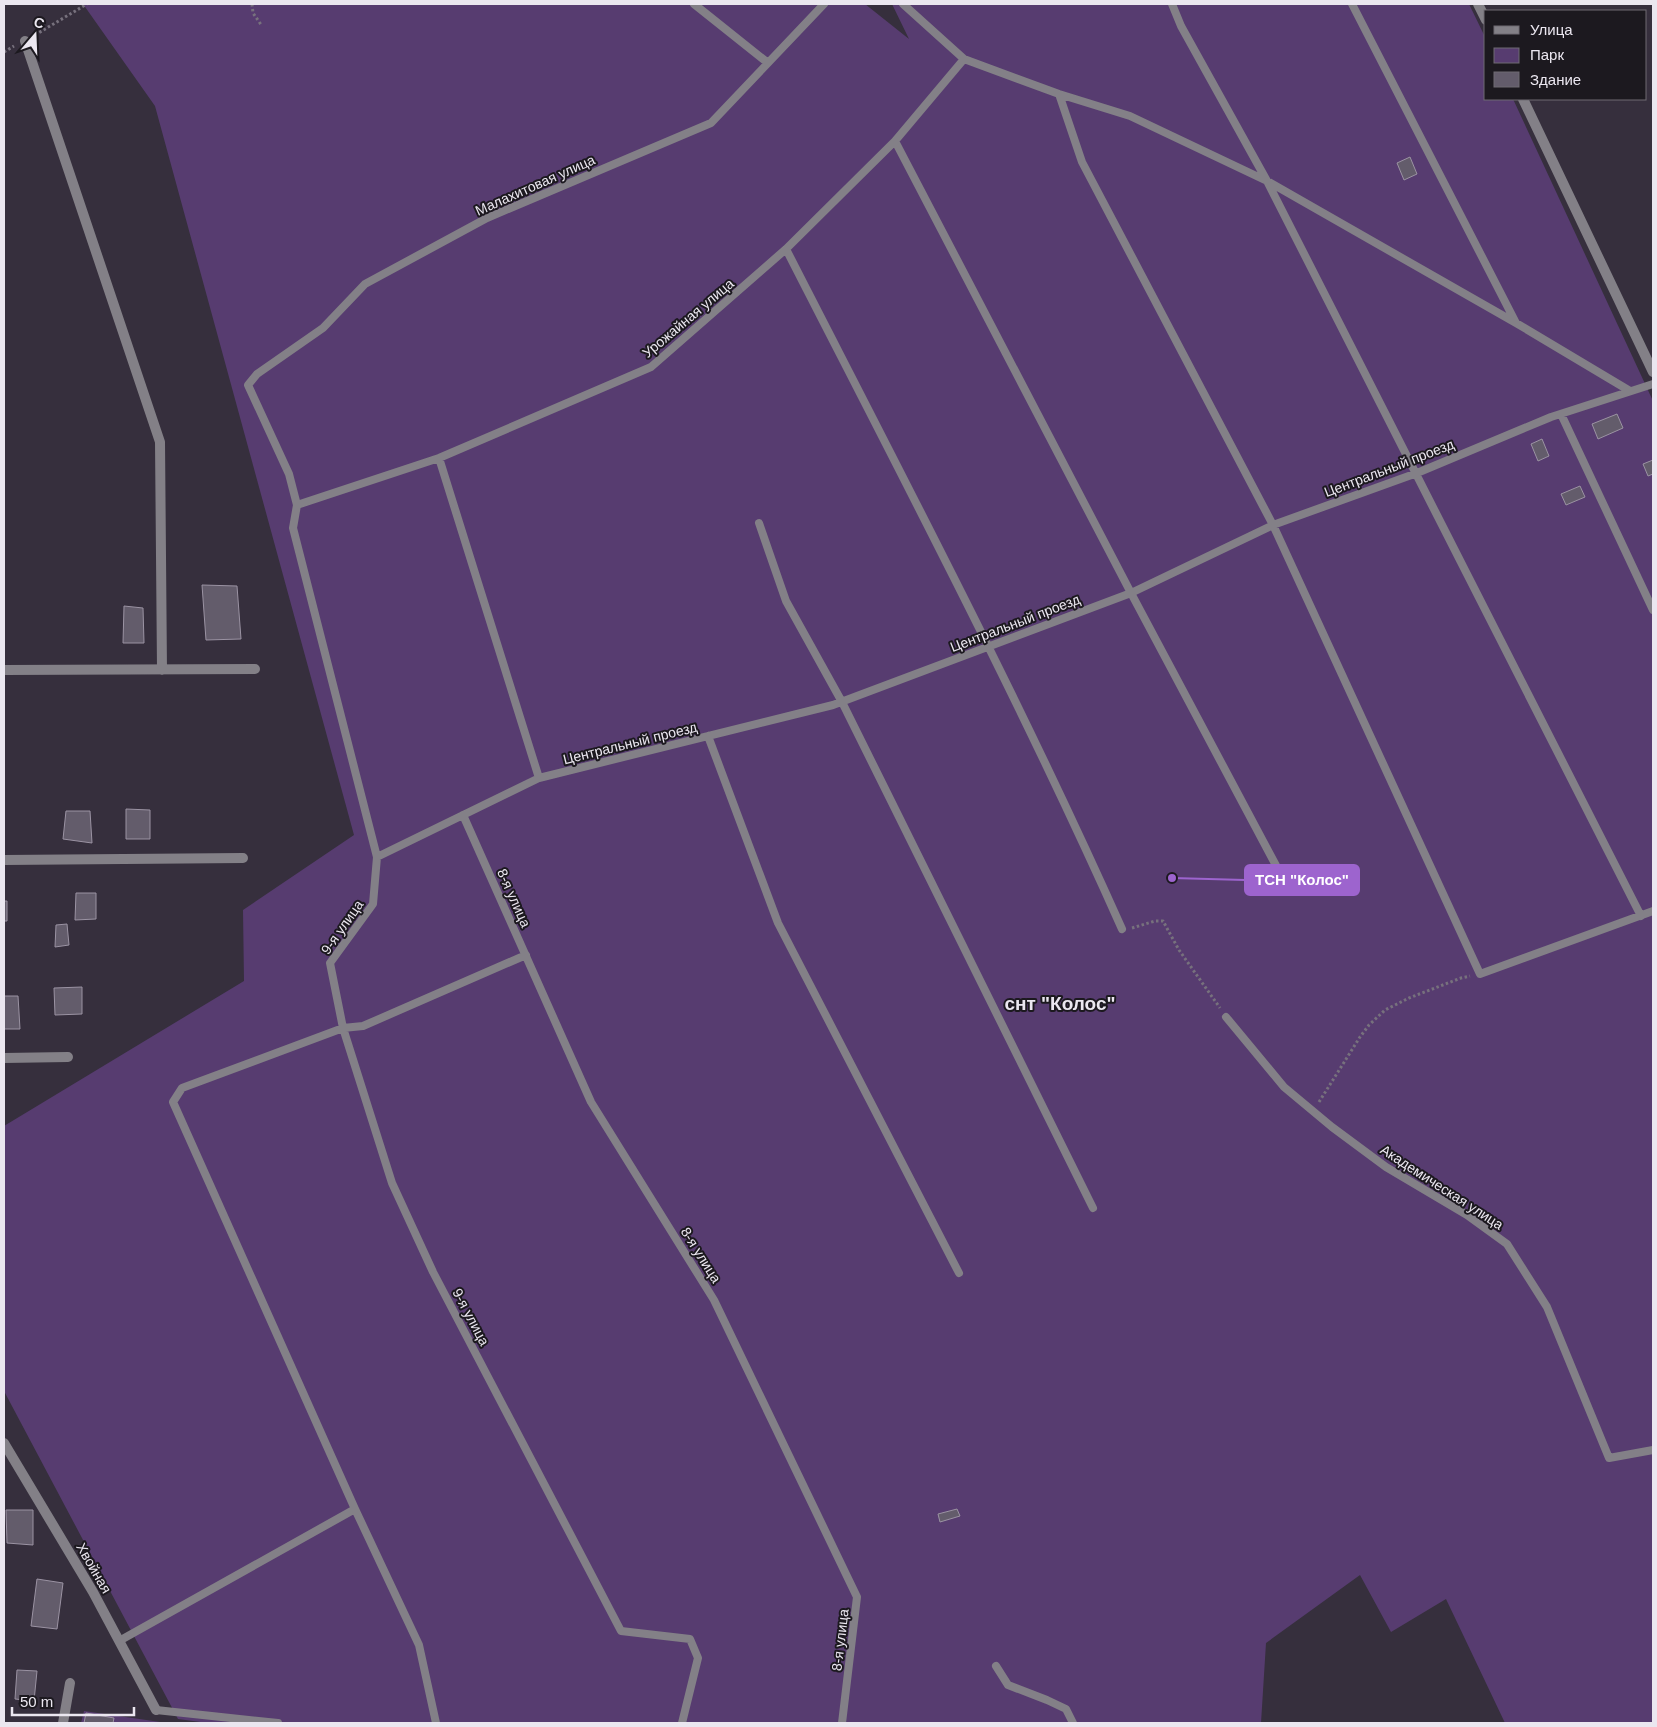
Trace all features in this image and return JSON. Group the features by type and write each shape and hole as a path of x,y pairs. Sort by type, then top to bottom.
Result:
{"street":[{"path":"1478,4 1484,16"},
{"path":"25,41 160,442 162,670"},
{"path":"1523,100 1653,372"},
{"path":"4,670 255,669"},
{"path":"4,860 243,858"},
{"path":"4,1058 68,1057"},
{"name":"Хвойная","path":"4,1444 93,1592 156,1710"},
{"path":"63,1723 70,1683"}],"lane":[{"path":"694,4 768,63"},
{"name":"Малахитовая улица","path":"297,505 289,474 248,385 257,374 323,328 365,284 487,218 711,123 824,4"},
{"path":"903,4 964,59 1059,94 1130,116 1267,181 1516,323 1630,391"},
{"path":"1172,4 1181,26 1267,181 1641,916"},
{"path":"1352,4 1516,323"},
{"name":"Урожайная улица","path":"297,505 439,458 651,367 786,249 895,141 964,59"},
{"path":"1059,94 1082,162 1273,525 1480,974 1653,911"},
{"path":"895,141 1131,593 1288,888"},
{"path":"786,249 989,647 1083,840 1122,929"},
{"name":"Центральный проезд","path":"376,857 539,778 842,702 1131,593 1273,525 1417,473 1562,414 1653,384"},
{"path":"1562,414 1653,610"},
{"path":"439,458 539,778"},
{"name":"9-я улица","path":"297,505 293,528 376,857 373,904 330,963 343,1028 392,1183 438,1281 621,1631 690,1639 698,1658 682,1723"},
{"path":"759,524 786,601 842,702 1093,1208"},
{"path":"708,736 778,923 959,1273"},
{"name":"8-я улица","path":"464,815 591,1102 714,1300 857,1597 842,1723"},
{"path":"436,1723 419,1645 355,1509 173,1102 182,1088 343,1028 363,1026 526,955"},
{"name":"Академическая улица","path":"1226,1017 1284,1087 1312,1111 1386,1167 1467,1215 1508,1244 1547,1307 1608,1458 1653,1450"},
{"path":"119,1641 355,1509"},
{"path":"996,1666 1008,1685 1047,1700 1066,1710 1074,1723"},
{"path":"156,1710 278,1723"}],"path":[{"path":"4,52 87,4"},
{"path":"252,4 253,13 262,26"},
{"path":"1122,929 1129,930 1155,921 1163,921 1179,950 1226,1017"},
{"path":"1312,1111 1360,1037 1369,1025 1385,1010 1409,998 1461,978 1480,974"}],"green space":[{"path":"83,4 865,4 909,39 892,4 1469,4 1484,35 1484,100 1513,100 1653,401 1653,1723 1505,1723 1446,1599 1391,1632 1360,1575 1266,1643 1261,1723 208,1723 178,1719 4,1391 4,1126 244,981 243,910 354,835 155,106"},
{"path":"84,1711 167,1723 81,1723"}],"building":[{"path":"1410,157 1417,174 1404,180 1397,163"},
{"path":"1617,414 1623,428 1598,439 1592,424"},
{"path":"1542,439 1549,456 1538,461 1531,444"},
{"path":"1653,460 1653,474 1648,476 1643,464"},
{"path":"1580,486 1585,497 1566,505 1561,494"},
{"path":"202,585 237,586 241,639 206,640"},
{"path":"124,606 143,608 144,643 123,643"},
{"path":"126,809 150,810 150,839 126,839"},
{"path":"66,811 90,811 92,843 63,839"},
{"path":"76,893 96,893 96,919 75,920"},
{"path":"4,901 7,901 7,921 4,921"},
{"path":"67,924 69,945 55,947 56,925"},
{"path":"82,987 82,1014 55,1015 54,988"},
{"path":"4,996 18,996 20,1029 4,1029"},
{"path":"957,1509 960,1516 940,1522 938,1514"},
{"path":"6,1510 33,1510 33,1545 7,1543"},
{"path":"37,1579 63,1583 57,1629 31,1626"},
{"path":"17,1670 37,1671 34,1701 15,1699"},
{"path":"86,1713 114,1718 113,1723 84,1723"}],"place":[{"name":"ТСН \"Колос\"","path":"1172,878"}],"district":[{"name":"снт \"Колос\"","path":"1060,1003"}]}
